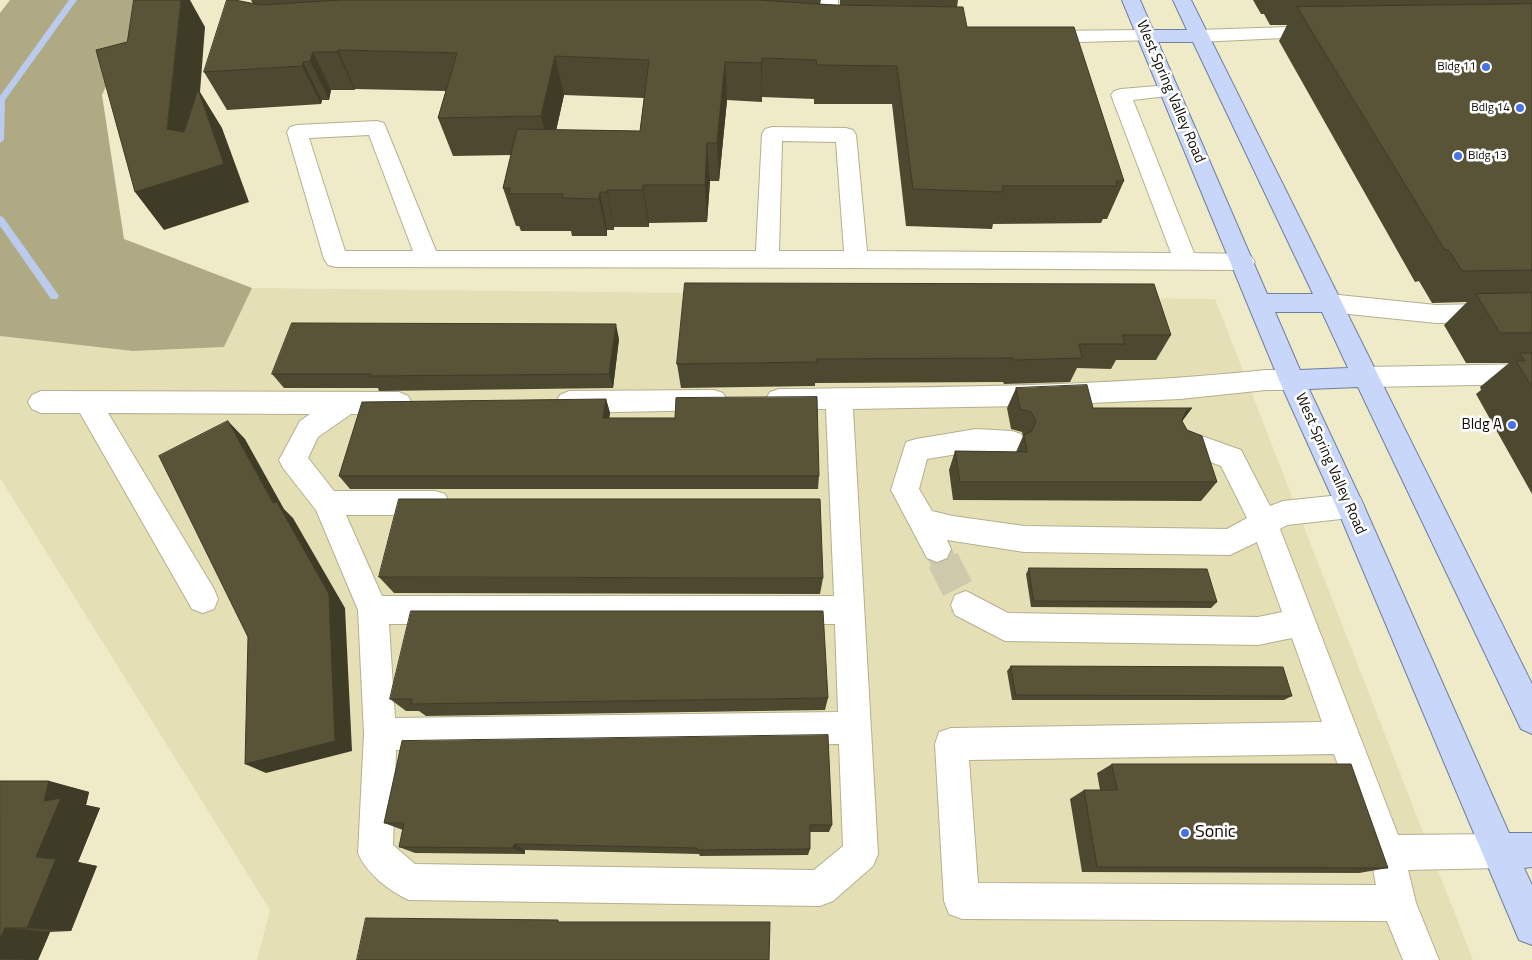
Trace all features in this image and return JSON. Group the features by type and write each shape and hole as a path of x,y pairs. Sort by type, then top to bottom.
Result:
{"main road":[{"name":"West Spring Valley Road","path":"1131,0 1292,380 1515,851 1532,927"},
{"path":"1182,0 1529,709"},
{"path":"1147,36 1198,36"},
{"path":"1260,303 1329,303"},
{"path":"1292,380 1366,377"}],"lane":[{"path":"829,0 831,36"},
{"path":"1198,36 1337,32"},
{"path":"812,34 850,36"},
{"path":"1021,38 1147,36"},
{"path":"1169,91 1121,95 1186,263"},
{"path":"428,259 378,128 297,132 336,259 428,259 767,259 856,259 1243,262"},
{"path":"767,259 772,134 846,135 856,259"},
{"path":"1329,303 1436,314 1532,312"},
{"path":"1366,377 1532,374"},
{"path":"544,402 1022,396 1180,389 1266,380 1292,380"},
{"path":"346,404 309,429 293,460 327,502 373,610 380,734 374,852 410,882 820,888 861,854 839,399"},
{"path":"41,402 425,403"},
{"path":"88,403 203,599"},
{"path":"1012,442 976,440 916,450 905,490 923,521 945,539 1024,538 1230,542 1283,513 1350,506"},
{"path":"1182,440 1231,458 1264,523 1387,853 1398,903 1421,960"},
{"path":"327,502 456,502"},
{"path":"814,502 844,502"},
{"path":"966,605 1005,627 1258,632 1302,622"},
{"path":"373,610 848,610"},
{"path":"380,734 854,728"},
{"path":"1345,738 951,744 962,902 1398,903"},
{"path":"1387,853 1515,851"}],"shaded area":[{"path":"10,0 146,0 102,95 124,239 252,288 224,347 133,351 0,336 0,13"},
{"path":"252,288 1215,299 1473,960 257,960 270,910 0,478 0,336 133,351 224,347"}],"building":[{"path":"134,0 181,0 167,129 184,132 198,89 224,164 135,192 96,50 127,42"},
{"path":"227,0 261,5 341,0 758,0 834,5 963,7 967,27 1074,27 1124,181 1116,181 1117,186 1002,186 1003,192 913,189 897,66 817,65 816,60 762,58 761,63 725,62 717,143 707,143 705,185 643,185 643,190 607,190 607,192 600,192 599,199 562,198 563,194 509,194 510,188 503,188 517,129 640,131 649,60 555,56 541,116 438,118 457,53 338,50 337,52 313,52 310,61 303,62 302,66 204,72"},
{"path":"1532,4 1532,270 1462,271 1449,250 1445,250 1297,7"},
{"path":"685,283 1154,284 1171,335 1122,335 1125,344 1079,344 1082,358 1013,360 1013,358 817,359 817,362 677,364"},
{"path":"1532,293 1532,333 1500,333 1476,294"},
{"path":"292,323 616,324 609,374 370,376 371,374 272,374"},
{"path":"1520,353 1532,353 1532,387 1516,361 1525,361"},
{"path":"1087,385 1093,408 1192,408 1186,411 1182,421 1187,430 1202,436 1217,482 960,482 955,451 1027,452 1024,435 1032,431 1036,421 1031,412 1020,409 1016,388"},
{"path":"817,397 819,476 339,476 362,402 606,399 603,418 675,418 676,398"},
{"path":"228,421 273,503 277,502 329,594 335,741 245,764 248,637 159,456"},
{"path":"399,499 820,499 823,578 379,577"},
{"path":"1029,568 1207,569 1217,602 1034,601"},
{"path":"411,611 823,611 828,698 411,704 412,699 390,699"},
{"path":"1011,666 1283,667 1292,696 1016,695"},
{"path":"828,735 832,825 810,825 810,849 697,850 697,848 514,844 513,848 399,847 404,823 384,823 402,741"},
{"name":"Sonic","path":"1112,764 1351,764 1388,868 1097,867 1084,790 1117,790"},
{"path":"0,781 49,781 44,801 61,798 36,857 56,859 27,928 5,928 0,939"},
{"path":"366,918 558,920 558,922 770,922 769,960 357,960"}],"waterway":[{"path":"0,140 1,100 73,0"},
{"path":"0,219 54,296"}],"tunnel":[{"path":"937,549 944,562"},
{"path":"943,560 966,605"}],"place":[{"name":"Bldg 11","path":"1486,67"},
{"name":"Bdlg 14","path":"1520,108"},
{"name":"Bldg 13","path":"1458,156"},
{"name":"Bldg A","path":"1512,425"},
{"name":"Sonic","path":"1185,833"}]}
